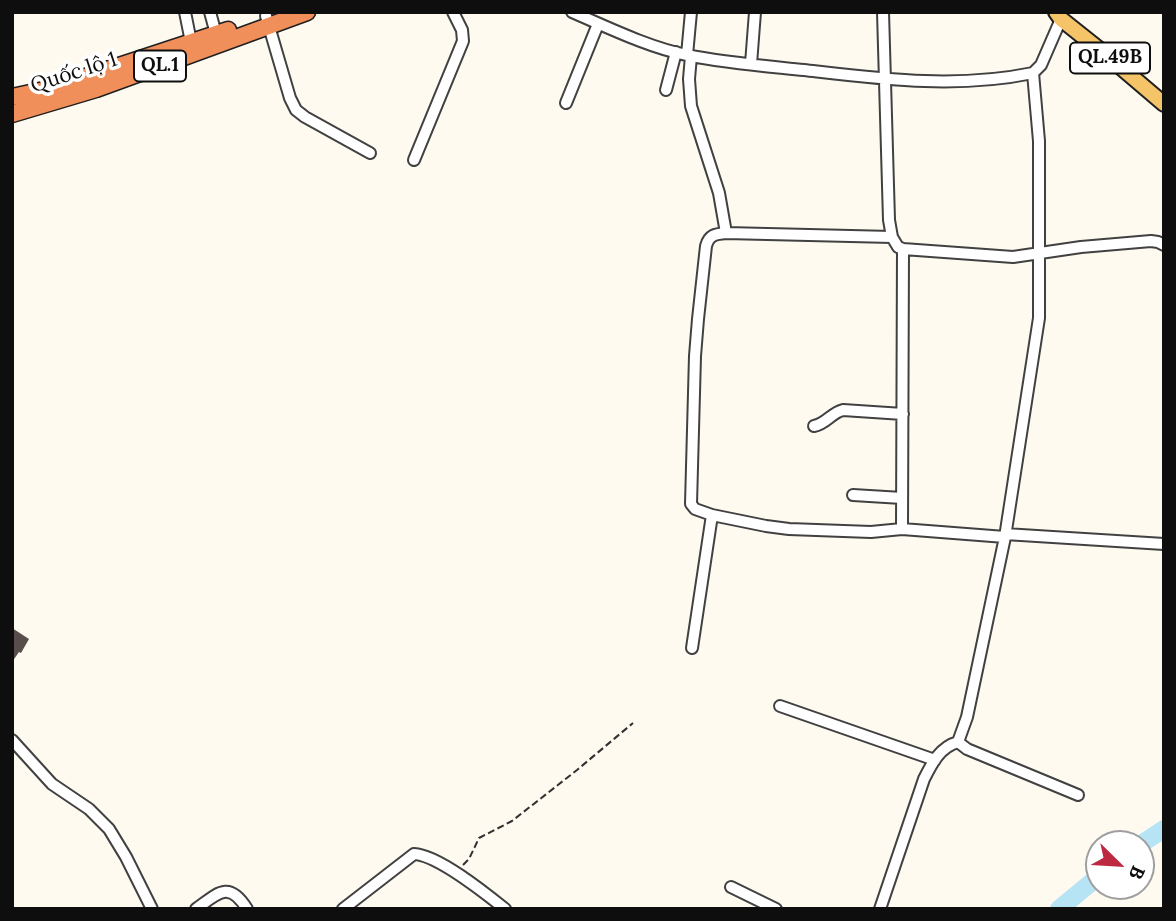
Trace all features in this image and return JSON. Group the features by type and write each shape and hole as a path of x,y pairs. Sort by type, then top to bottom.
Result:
{"highway":[{"name":"Quốc lộ 1","path":"12,97 49,89 270,18 307,12"},
{"name":"Quốc lộ 1","path":"12,114 96,89 270,18"}],"main road":[{"name":"QL.49B","path":"1058,16 1164,104"}],"street":[{"path":"185,12 191,42"},
{"path":"210,12 216,34"},
{"path":"414,160 463,41 462,30 453,12"},
{"path":"572,12 598,24 684,54 909,82 955,82 1033,73 1041,65 1058,16"},
{"path":"666,90 684,54 691,12"},
{"path":"751,64 755,12"},
{"path":"883,12 889,220 895,245 903,249 1013,257 1081,247 1151,242 1164,245"},
{"path":"270,18 290,98 296,110 370,153"},
{"path":"566,103 598,24"},
{"path":"684,54 691,106 719,193 726,233"},
{"path":"958,742 972,699 1005,535 1038,327 1039,133 1033,73"},
{"path":"892,237 726,233 712,236 706,246 695,356 691,504 695,509 756,525 789,529 871,532 902,529 1164,544"},
{"path":"902,529 903,249"},
{"path":"814,426 823,424 836,412 843,410 903,414"},
{"path":"853,495 902,498"},
{"path":"692,648 712,515"},
{"path":"779,706 935,760"},
{"path":"12,740 52,784 89,809 108,828 152,909"},
{"path":"880,909 919,790 935,760 947,746 958,742"},
{"path":"958,742 967,749 1078,795"},
{"path":"343,909 414,855 429,857 484,892 505,909"},
{"path":"731,887 776,909"},
{"path":"197,909 216,895 228,892 236,895 247,909"}],"path":[{"path":"454,873 469,859 479,838 512,821 633,723"}],"building":[{"path":"12,628 29,639 12,662"}],"waterway":[{"path":"1155,835 1164,829"},
{"path":"1059,909 1085,888"}]}
